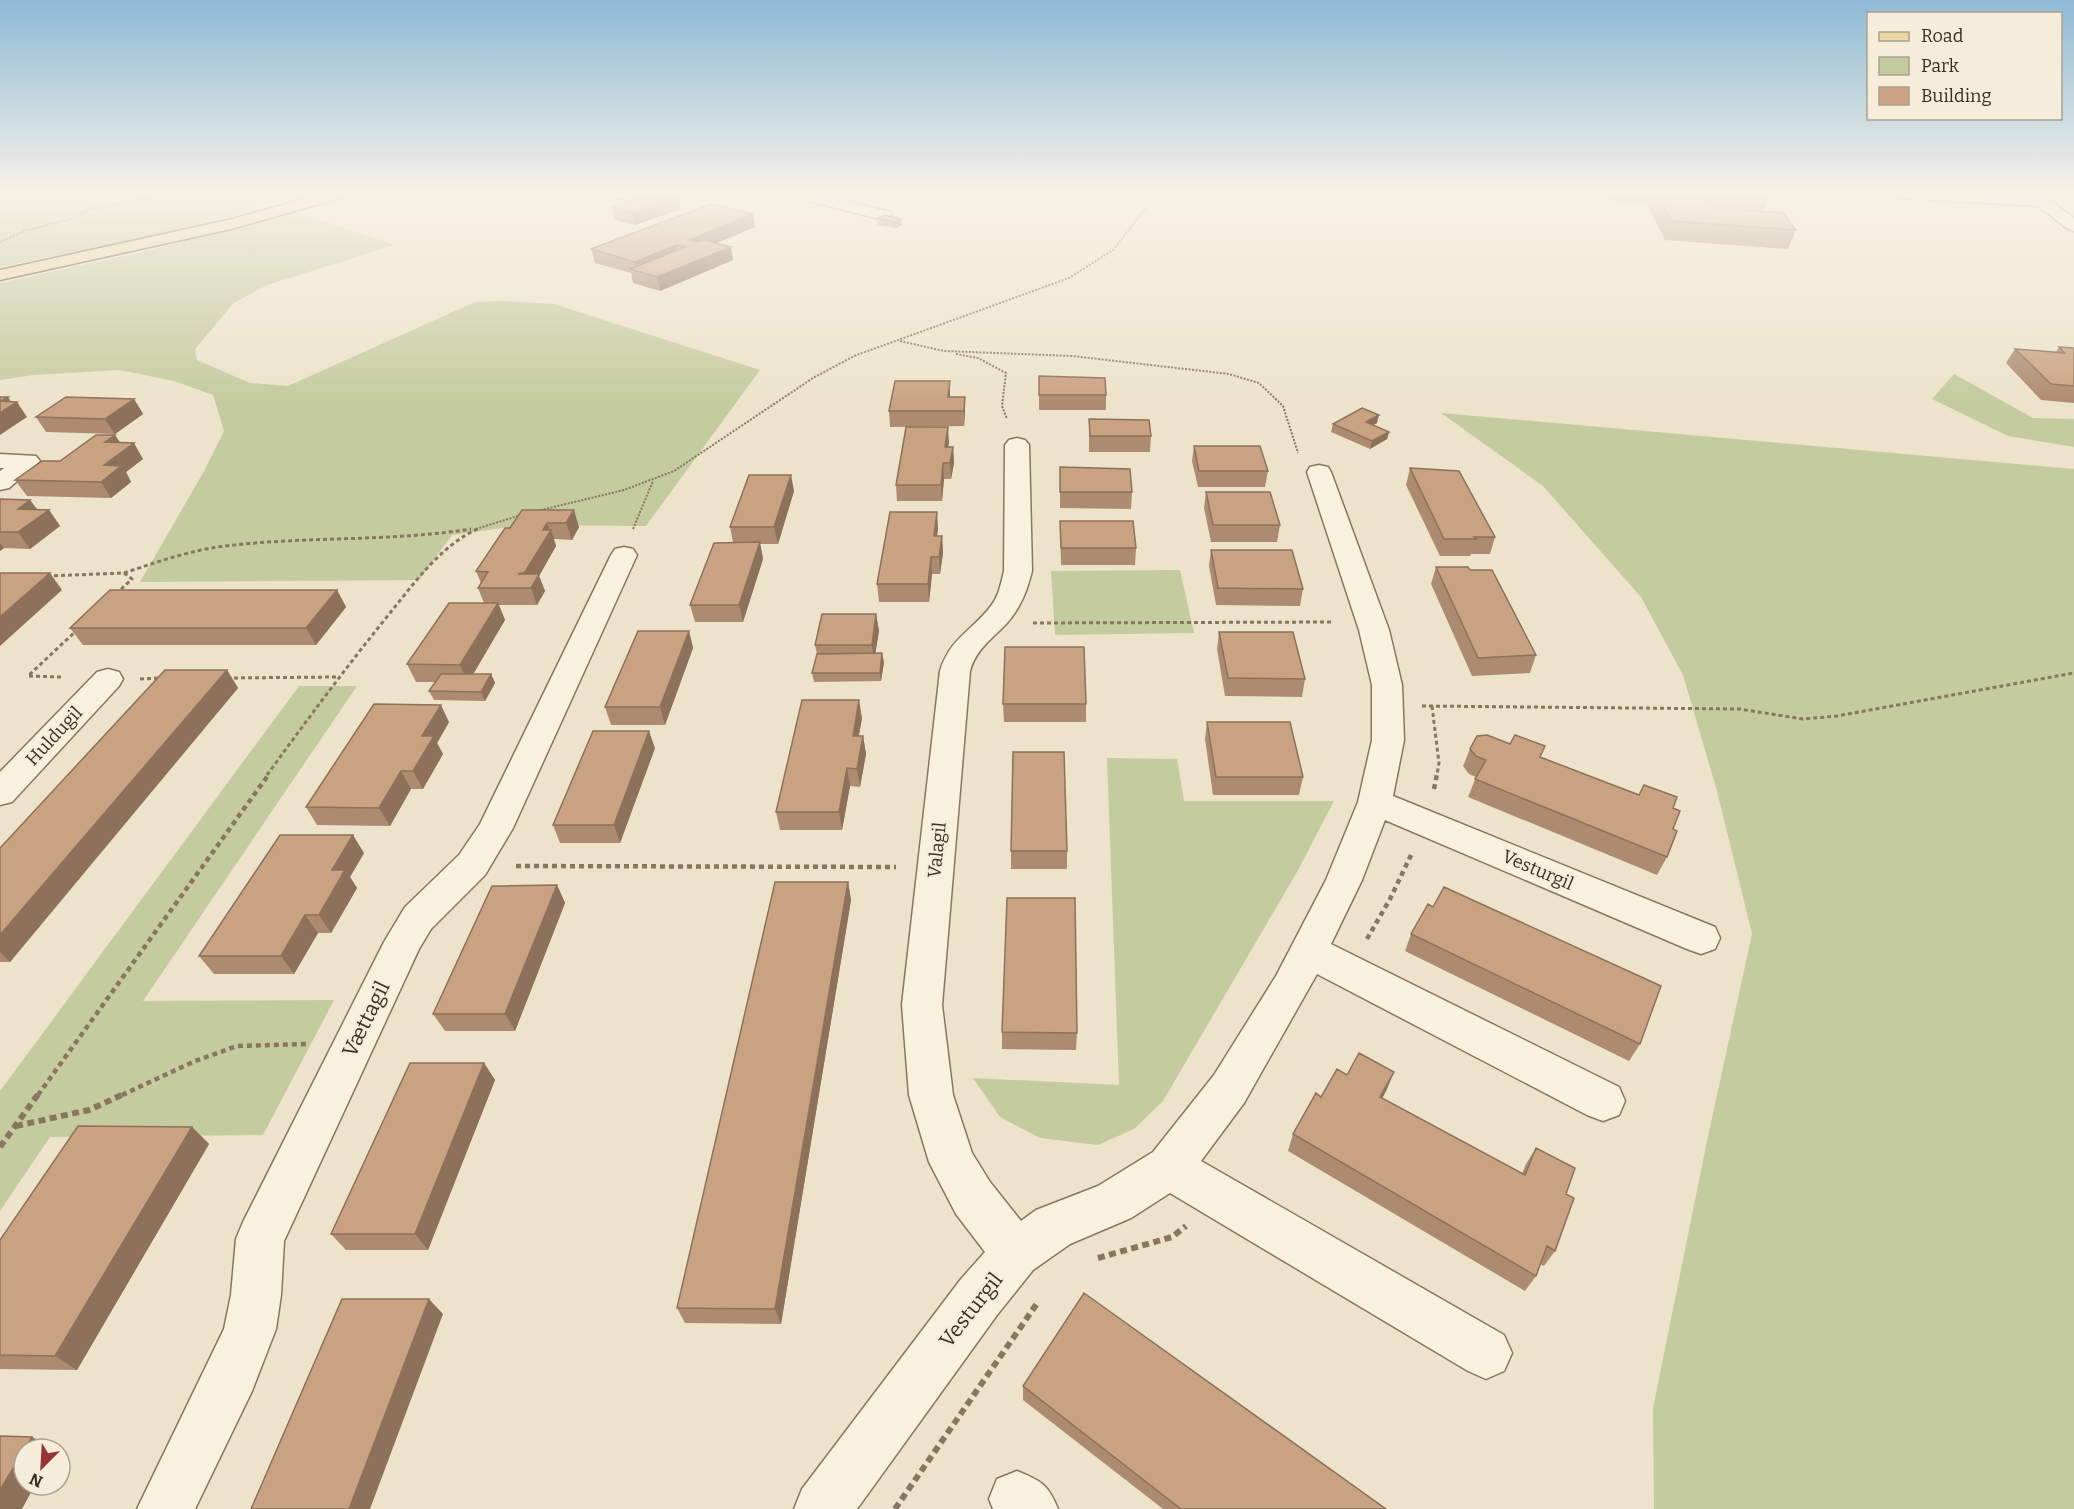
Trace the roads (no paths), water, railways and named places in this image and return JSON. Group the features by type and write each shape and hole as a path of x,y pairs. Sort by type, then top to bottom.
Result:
{"main road":[{"path":"0,275 52,263"}],"street":[{"name":"Valagil","path":"1016,1253 973,1198 951,1162 931,1095 922,1005 955,671 962,651 992,623 1009,601 1018,571 1017,445"},
{"path":"0,461 28,461 0,483"},
{"name":"Vesturgil","path":"822,1509 972,1307 1016,1253 1053,1227 1113,1202 1169,1167 1229,1089 1290,988 1344,880 1375,802 1388,740 1387,685 1371,622 1319,472"},
{"name":"Vættagil","path":"165,1509 233,1372 250,1329 256,1295 260,1239 352,1045 403,942 418,918 472,865 495,828 624,555"},
{"name":"Huldugil","path":"0,793 108,679"},
{"name":"Vesturgil","path":"1375,802 1701,938"},
{"path":"1308,951 1603,1101"},
{"path":"1169,1167 1486,1353"}]}
